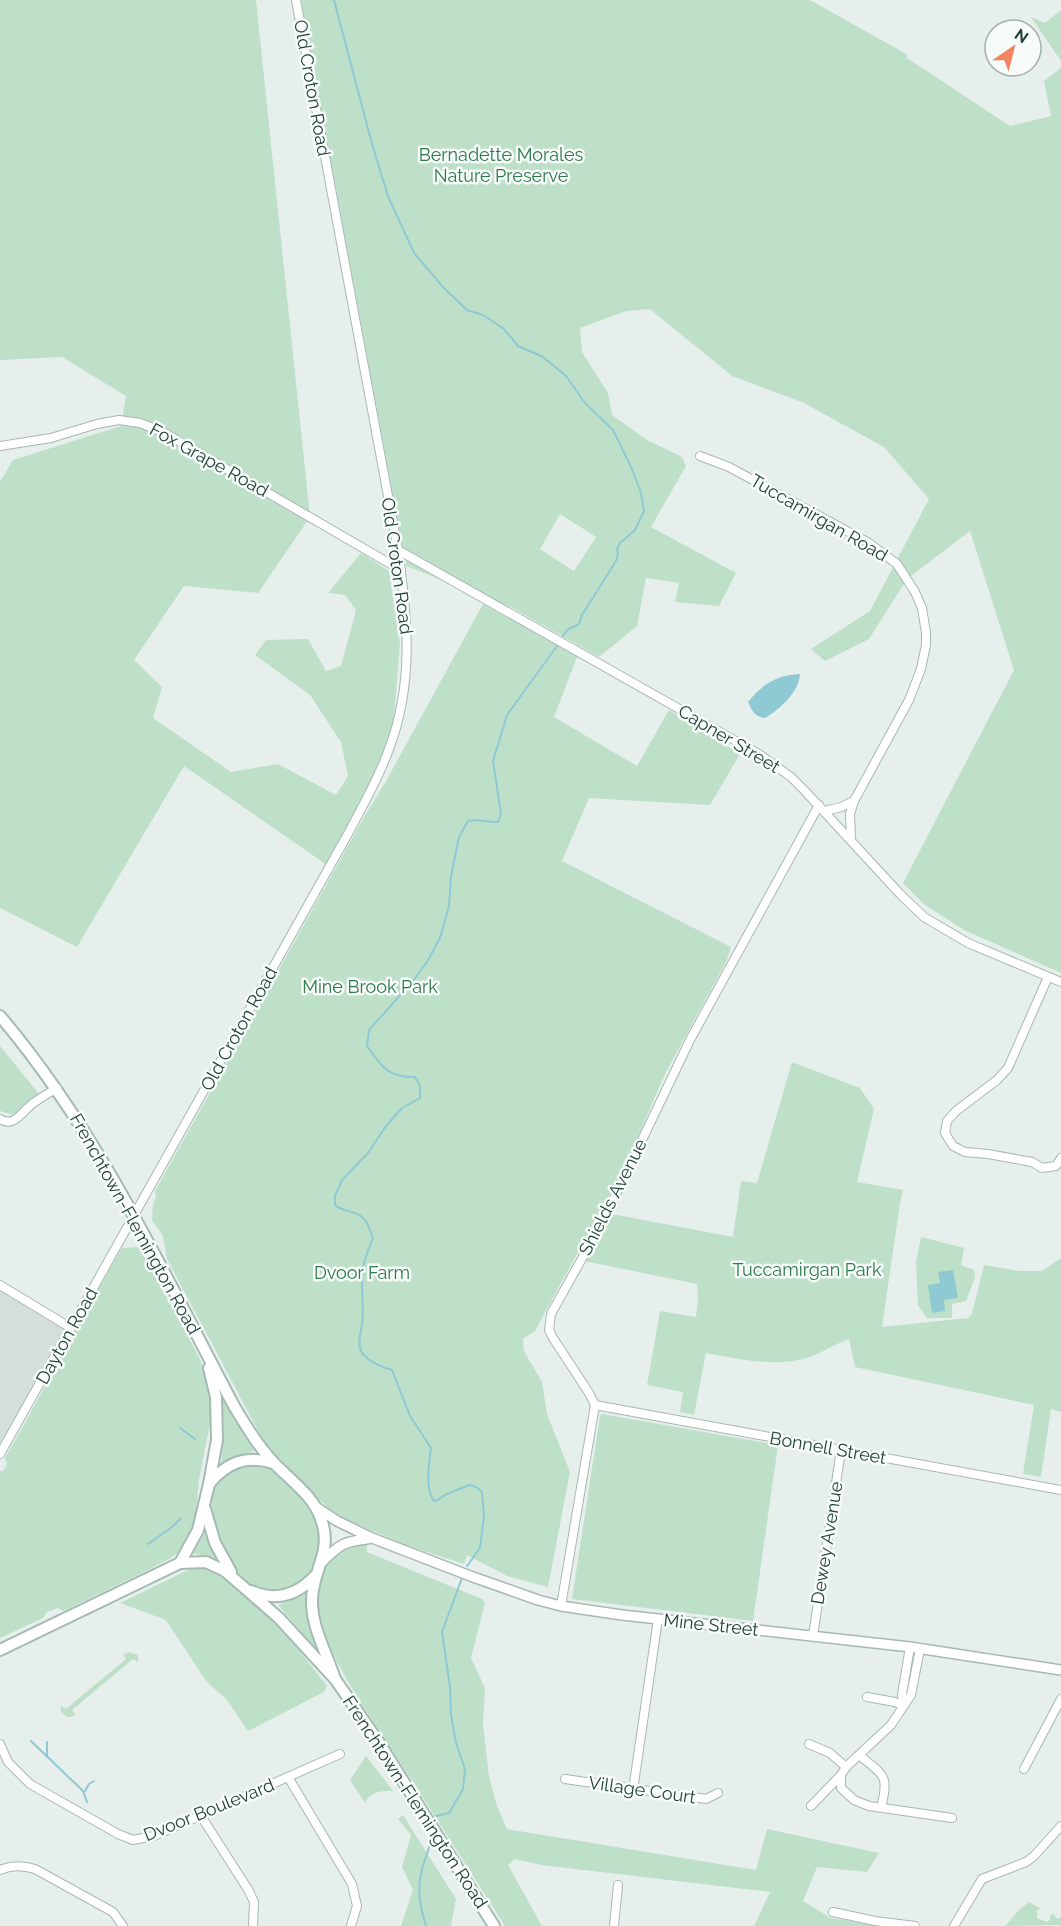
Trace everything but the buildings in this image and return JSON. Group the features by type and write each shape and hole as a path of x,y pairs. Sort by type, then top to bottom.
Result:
{"main road":[{"name":"Frenchtown-Flemington Road","path":"0,1016 57,1088 96,1148 246,1426 273,1463 316,1507 325,1536 322,1562"},
{"name":"Frenchtown-Flemington Road","path":"203,1347 216,1397 218,1424 209,1484"},
{"path":"180,1563 196,1536 209,1484 220,1471 237,1461 260,1459 273,1463"},
{"path":"204,1506 215,1543 235,1579"},
{"path":"0,1650 180,1563 210,1564 249,1590 259,1594 281,1596 301,1590 315,1576 322,1562"},
{"name":"Frenchtown-Flemington Road","path":"315,1576 312,1608 335,1679"},
{"name":"Frenchtown-Flemington Road","path":"249,1590 294,1632 335,1679 378,1741 494,1926"}],"street":[{"name":"Old Croton Road","path":"134,1217 344,842 389,749 402,706 407,661 406,615 398,550 296,0"},
{"name":"Fox Grape Road","path":"0,446 51,438 110,422 130,420 140,423 163,432 401,570"},
{"name":"Tuccamirgan Road","path":"700,456 729,466 869,543 897,564 915,592 922,608 926,645 921,669 909,700 854,801 849,826 851,840"},
{"name":"Capner Street","path":"398,550 756,752 791,777 912,906 935,925 968,943 1061,982"},
{"path":"822,808 841,807 854,801"},
{"name":"Shields Avenue","path":"595,1405 549,1330 551,1314 620,1187 690,1040 822,808"},
{"path":"1048,977 1008,1068 997,1080 956,1111 947,1121 945,1133 953,1146 965,1152 1032,1162 1042,1168 1056,1166 1061,1158"},
{"path":"0,1119 5,1122 12,1121 57,1088"},
{"name":"Dayton Road","path":"0,1455 134,1217"},
{"path":"0,1285 71,1328"},
{"path":"561,1606 595,1405"},
{"name":"Bonnell Street","path":"595,1405 1061,1490"},
{"name":"Dewey Avenue","path":"813,1636 841,1450"},
{"name":"Mine Street","path":"316,1507 337,1521 372,1538 473,1577 561,1606 915,1648 1061,1670"},
{"path":"322,1562 346,1542 372,1538"},
{"path":"633,1790 658,1619"},
{"path":"811,1806 846,1767 891,1725 911,1695 915,1648"},
{"path":"867,1697 895,1702 903,1706"},
{"path":"1023,1769 1061,1699"},
{"name":"Dvoor Boulevard","path":"0,1744 8,1762 30,1784 118,1834 133,1840 154,1836 340,1754"},
{"path":"809,1744 830,1753 846,1767"},
{"path":"859,1755 883,1777 886,1784 881,1807"},
{"path":"841,1775 841,1788 849,1797 861,1803 952,1818"},
{"path":"288,1777 352,1884 357,1906 351,1926"},
{"name":"Village Court","path":"565,1779 633,1790 706,1798 718,1793"},
{"path":"201,1816 249,1891 254,1902 253,1926"},
{"path":"954,1926 982,1879 1026,1862 1061,1826"},
{"path":"0,1870 23,1865 35,1869 113,1912 123,1926"},
{"path":"614,1926 618,1884"},
{"path":"833,1912 875,1921 915,1926"}],"shaded area":[{"path":"0,1288 63,1326 66,1338 0,1454"}],"green space":[{"path":"0,0 256,0 310,517 258,593 184,586 134,660 162,687 153,718 231,772 278,764 336,795 348,776 341,742 310,695 255,655 266,640 308,639 326,671 341,666 356,610 345,595 328,593 361,553 389,571 400,642 392,744 327,865 184,766 77,947 0,908 0,482 13,460 121,426 126,396 62,357 0,360"},
{"name":"Bernadette Morales Nature Preserve","path":"301,0 810,0 908,55 907,58 1010,126 1051,116 1044,81 1061,68 1061,973 964,930 925,905 903,883 1014,670 970,531 907,579 869,639 825,661 811,649 870,611 929,499 884,447 802,402 732,376 650,309 626,311 580,328 582,352 608,393 612,415 647,440 682,457 686,466 651,527 736,573 719,606 675,602 679,583 646,578 637,626 599,657 509,606 406,566","holes":["560,514 596,537 574,571 540,549"]},
{"path":"1061,10 1061,61 1043,35 1043,22 1045,23"},
{"name":"Dvoor Farm","path":"483,604 577,657 554,717 637,766 669,710 740,754 710,805 589,798 562,861 731,947 727,960 665,1074 625,1166 535,1331 523,1339 524,1351 542,1382 547,1414 570,1472 548,1587 507,1576 467,1555 464,1564 408,1546 332,1512 272,1454 262,1438 167,1259 163,1236 152,1220 155,1191"},
{"path":"0,1046 39,1094 20,1117 0,1111"},
{"name":"Tuccamirgan Park","path":"792,1062 860,1088 874,1109 857,1182 903,1190 882,1327 968,1318 972,1314 984,1265 1020,1271 1042,1271 1061,1258 1061,1412 1051,1409 1041,1477 1023,1474 1034,1405 855,1367 849,1339 810,1357 784,1362 732,1358 706,1353 694,1415 680,1412 683,1392 647,1385 660,1311 696,1317 697,1284 584,1261 612,1214 733,1237 741,1181 757,1183"},
{"path":"921,1237 964,1248 961,1265 974,1270 975,1278 966,1301 952,1304 952,1318 927,1318 918,1305 916,1262"},
{"path":"139,1247 199,1357 206,1375 212,1413 199,1480 195,1521 186,1546 171,1558 63,1611 58,1608 47,1612 43,1618 0,1638 0,1471 3,1471 7,1464 5,1458 122,1248"},
{"path":"222,1391 254,1451 221,1465 224,1431"},
{"path":"602,1414 778,1445 753,1621 572,1599"},
{"path":"246,1464 266,1467 280,1476 306,1505 318,1526 320,1549 317,1561 308,1577 291,1588 271,1590 259,1588 247,1582 232,1566 216,1530 212,1505 216,1484 222,1477"},
{"path":"205,1532 216,1559 216,1560 193,1553"},
{"path":"360,1543 367,1545 367,1552 482,1599 485,1603 471,1658 485,1688 483,1724 489,1777 497,1806 507,1829 756,1870 767,1829 879,1853 867,1872 817,1867 803,1901 831,1918 878,1926 754,1926 770,1892 541,1865 515,1859 508,1865 542,1926 505,1926 350,1686 325,1632 318,1602 321,1579 331,1559 339,1551"},
{"path":"192,1568 210,1569 222,1575 285,1632 327,1686 324,1692 248,1731 227,1700 206,1681 166,1620 120,1603"},
{"path":"306,1593 307,1613 318,1651 278,1605"},
{"path":"129,1652 138,1655 138,1662 133,1659 72,1710 74,1716 69,1717 62,1713 61,1706 66,1709 126,1659 123,1655"},
{"path":"366,1756 393,1791 373,1794 365,1803 350,1780"},
{"path":"403,1815 456,1899 451,1926 401,1926 413,1890 402,1867 411,1835 398,1819"},
{"path":"1029,1902 1040,1908 1037,1911 1037,1918 1047,1922 1050,1920 1050,1915 1054,1914 1057,1919 1061,1917 1061,1925 1005,1926"}],"water":[{"path":"800,674 796,687 777,710 765,718 754,713 748,702 759,690 777,679"},
{"path":"953,1270 958,1298 944,1300 945,1311 932,1313 928,1285 940,1283 938,1272"}],"waterway":[{"path":"334,0 388,196 414,253 444,288 467,310 483,315 504,329 518,346 543,357 566,376 585,403 613,430 641,493 644,511 635,530 620,543 616,561 582,615 579,624 567,630 563,636"},
{"path":"467,1566 480,1548 484,1517 482,1492 469,1485 436,1501 433,1500 428,1481 431,1448 410,1416 392,1370 371,1361 360,1348 363,1271 373,1238 364,1219 356,1213 335,1205 335,1196 342,1180 368,1153 386,1126 402,1108 420,1098 420,1086 415,1077 391,1073 376,1059 367,1046 369,1030 412,982 427,962 440,938 449,906 451,876 459,837 468,821 498,822 501,814 493,761 507,715 557,646"},
{"path":"180,1428 195,1439"},
{"path":"148,1544 181,1518"},
{"path":"436,1816 449,1813 463,1789 465,1769 456,1743 451,1715 450,1687 442,1632 462,1578"},
{"path":"31,1741 83,1791 87,1802"},
{"path":"47,1742 47,1757"},
{"path":"85,1791 94,1781"},
{"path":"426,1926 419,1887 430,1841"}],"park label":[{"name":"Mine Brook Park","path":"370,987"}]}
